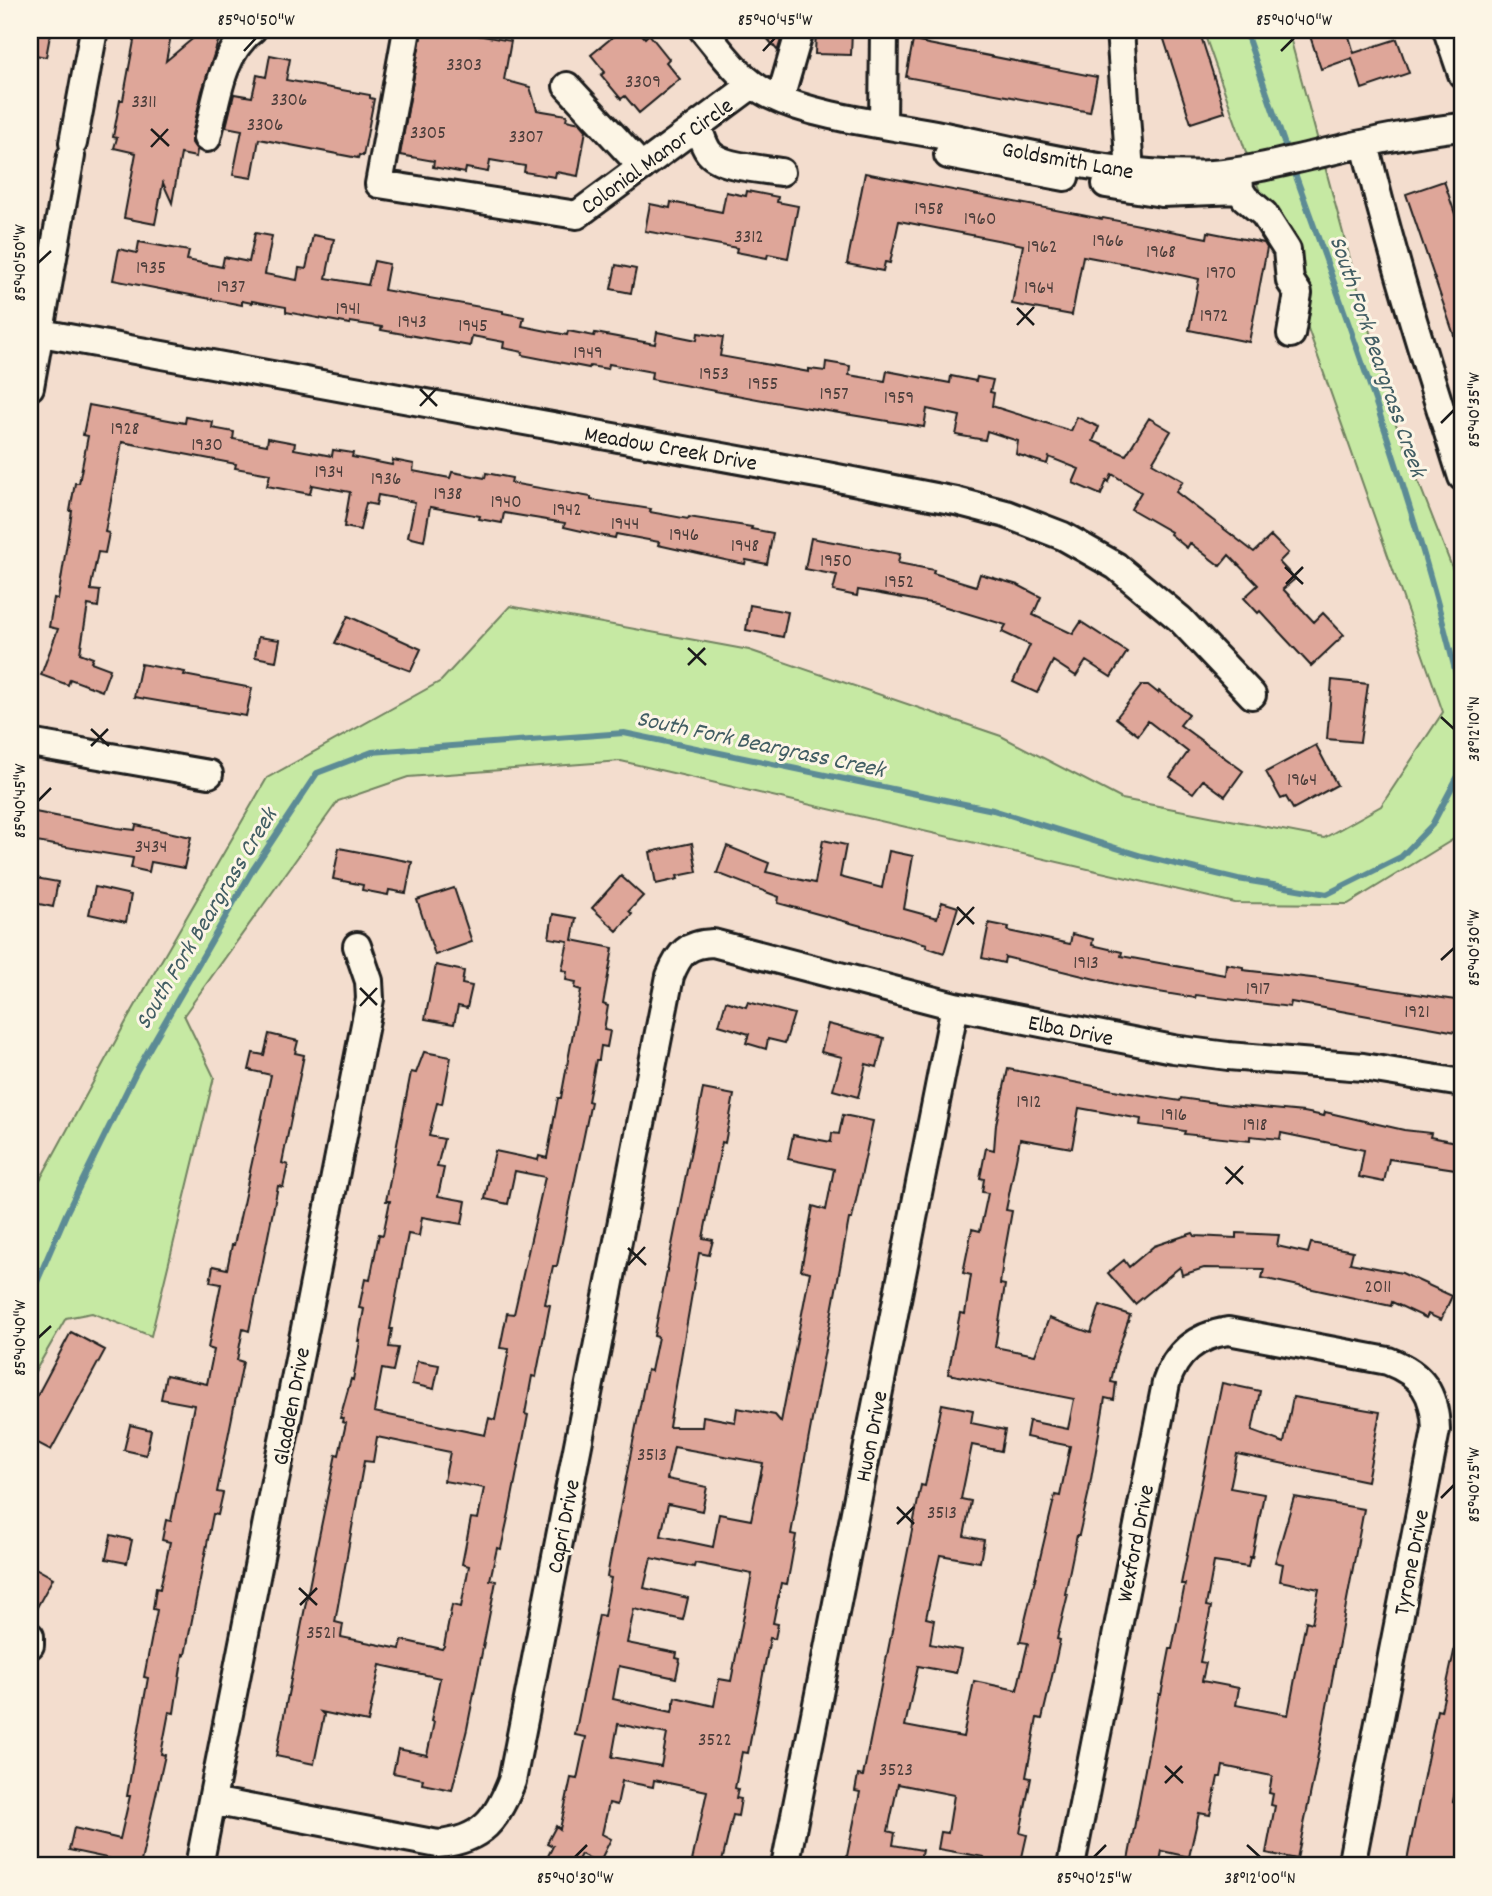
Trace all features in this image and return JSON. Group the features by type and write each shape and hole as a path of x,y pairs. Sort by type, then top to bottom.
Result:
{"street":[{"path":"30,387 35,332 94,30"},
{"path":"207,138 228,59 244,36 252,30"},
{"name":"Colonial Manor Circle","path":"407,30 379,184 578,215 752,85"},
{"name":"Goldsmith Lane","path":"703,30 752,85 780,99 837,115 1130,172 1245,176 1352,147 1462,127"},
{"path":"780,99 800,30"},
{"path":"883,124 884,30"},
{"path":"1120,30 1130,172"},
{"path":"1447,30 1462,74"},
{"path":"567,86 642,167"},
{"path":"837,115 841,129 850,135 1014,169 1161,193 1245,176 1245,198 1264,214 1287,250 1290,281 1298,293 1291,334"},
{"path":"697,126 707,150 714,158 781,172"},
{"path":"1352,147 1418,338 1462,477"},
{"name":"Meadow Creek Drive","path":"35,332 822,475 956,501 1006,514 1063,536 1116,566 1180,619 1252,695"},
{"path":"30,743 209,774"},
{"name":"Elba Drive","path":"688,948 697,944 713,943 955,1006 1173,1049 1376,1069 1462,1083"},
{"name":"Gladden Drive","path":"198,1866 370,999 369,981 357,946"},
{"name":"Capri Drive","path":"212,1801 438,1844 462,1840 474,1834 486,1826 501,1808 512,1781 670,976 676,960 688,948"},
{"name":"Huon Drive","path":"785,1866 955,1006"},
{"name":"Wexford Drive","path":"1071,1866 1170,1370 1185,1348 1213,1333 1245,1333 1306,1344"},
{"name":"Tyrone Drive","path":"1306,1344 1388,1361 1403,1367 1416,1374 1432,1399 1436,1414 1436,1430 1351,1866"}],"green space":[{"path":"1203,30 1288,30 1392,414 1462,593 1462,834 1348,904 1235,903 621,761 408,777 338,801 184,1015 214,1077 151,1336 92,1313 66,1318 30,1380 30,1198 127,1020 267,778 441,681 510,606 749,650 1001,736 1122,799 1324,838 1381,806 1443,712"}],"building":[{"path":"30,30 51,30 46,57 30,54"},
{"path":"136,30 172,30 166,61 203,30 230,30 218,42 202,91 192,135 192,143 197,150 196,157 181,154 172,203 163,183 155,224 124,218 136,153 114,148 117,138 113,137"},
{"path":"422,30 449,30 511,41 504,80 530,87 537,110 567,115 566,120 580,123 586,130 578,176 556,172 555,177 524,172 525,166 490,160 488,172 466,168 465,173 433,167 434,161 400,155"},
{"path":"621,30 638,30 645,38 649,34 669,59 666,62 680,79 639,113 625,96 621,99 601,75 605,72 591,55"},
{"path":"760,30 784,30 777,50"},
{"path":"816,30 852,30 851,55 815,54"},
{"path":"1161,30 1199,30 1225,112 1191,123"},
{"path":"1308,30 1347,30 1354,53 1397,39 1409,73 1362,89 1352,58 1321,69"},
{"path":"913,41 1097,77 1090,112 906,77"},
{"path":"270,55 290,59 286,80 370,95 370,98 374,99 363,156 359,155 358,158 259,139 252,178 233,175 242,130 226,127 234,94 252,97 257,75 266,77"},
{"path":"865,173 1207,238 1208,232 1264,243 1267,248 1249,342 1189,330 1199,279 1143,267 1083,256 1072,315 1012,304 1023,245 899,221 890,263 885,262 883,271 847,264"},
{"path":"1444,181 1462,235 1462,350 1459,350 1406,194"},
{"path":"747,191 778,197 777,202 798,206 788,258 768,254 767,258 736,252 737,248 645,231 650,204 670,208 671,202 722,212 726,192 746,196"},
{"path":"255,233 272,236 265,274 297,280 299,268 306,269 313,235 334,239 326,278 368,285 374,261 389,264 384,290 503,311 524,317 522,326 567,335 568,331 594,336 595,333 655,344 657,332 697,340 698,333 723,337 720,356 809,372 809,369 825,371 826,362 850,366 849,375 885,381 887,371 950,383 951,376 976,381 977,377 993,380 990,392 994,393 992,406 1071,431 1077,417 1099,427 1093,441 1126,455 1149,418 1171,431 1152,463 1183,481 1176,492 1254,552 1271,536 1288,553 1279,562 1295,579 1283,589 1314,622 1323,613 1344,635 1311,666 1260,611 1258,613 1244,598 1258,585 1229,555 1220,566 1190,543 1187,548 1170,534 1171,532 1131,509 1141,492 1112,474 1101,495 1073,483 1079,469 1049,457 1047,464 1016,454 1018,441 987,431 985,440 956,435 960,416 927,409 924,427 651,379 652,372 609,364 608,369 589,368 522,355 523,352 503,348 504,342 472,336 470,346 381,330 382,327 286,312 286,307 252,301 242,301 242,305 113,280 119,249 137,253 139,242 189,251 187,260 222,267 224,257 249,262"},
{"path":"616,265 636,269 631,293 611,289"},
{"path":"89,405 185,423 186,417 213,422 212,428 234,432 233,439 267,445 268,438 295,443 294,449 332,456 333,450 353,453 352,457 392,465 393,460 414,464 413,471 450,478 452,472 485,478 486,473 512,478 511,483 591,497 591,500 651,509 650,512 752,527 751,529 773,533 767,564 746,560 745,564 616,534 615,538 599,535 564,527 565,523 504,513 502,523 430,507 424,541 408,537 415,502 378,495 376,505 366,503 360,530 344,527 350,492 312,485 310,494 267,486 270,474 235,468 236,464 122,442 105,532 109,533 105,553 98,552 91,586 91,590 100,591 98,607 88,605 80,653 93,658 91,662 110,669 102,691 70,679 68,685 41,675 58,629 49,627 54,598 58,599 75,483 79,483 88,436 83,435"},
{"path":"811,538 900,554 898,563 934,570 933,573 976,586 980,574 1018,585 1041,597 1033,615 1073,634 1081,622 1127,652 1111,677 1086,661 1076,676 1053,661 1037,693 1013,682 1030,645 1002,632 1006,625 936,604 858,590 857,596 833,591 837,575 805,569"},
{"path":"750,605 788,612 783,637 746,630"},
{"path":"348,616 421,649 411,671 335,643"},
{"path":"258,637 280,640 276,661 255,657"},
{"path":"141,664 252,688 246,716 134,697"},
{"path":"1332,680 1368,684 1360,742 1327,739"},
{"path":"1142,685 1148,685 1158,693 1159,691 1189,714 1180,725 1243,771 1225,796 1203,780 1193,793 1170,777 1188,752 1148,721 1138,735 1116,718"},
{"path":"1316,745 1337,785 1293,809 1286,797 1281,799 1266,772"},
{"path":"30,811 117,828 135,830 136,825 191,837 184,868 151,862 149,872 131,868 133,858 30,841"},
{"path":"823,840 846,845 840,877 882,888 889,851 913,856 904,909 937,918 942,902 958,907 944,953 926,947 927,944 778,903 779,897 717,873 727,846 769,863 766,872 815,883"},
{"path":"692,843 697,872 656,884 650,852"},
{"path":"339,848 412,862 406,893 389,890 388,895 362,890 363,885 333,879"},
{"path":"621,876 643,896 629,911 632,914 617,931 592,908"},
{"path":"30,877 58,882 53,907 30,902"},
{"path":"95,887 131,895 126,922 89,914"},
{"path":"454,888 472,942 435,955 417,900"},
{"path":"553,914 576,918 572,940 613,948 603,1004 608,1006 604,1030 610,1031 607,1047 601,1046 599,1060 596,1060 588,1101 591,1102 557,1266 553,1266 545,1304 550,1305 536,1377 532,1376 525,1414 528,1415 509,1513 501,1549 497,1548 490,1580 496,1581 467,1729 452,1790 422,1784 423,1779 393,1773 398,1749 427,1755 440,1678 380,1665 368,1722 321,1712 324,1715 314,1764 276,1756 336,1454 339,1455 346,1423 340,1418 351,1379 353,1380 364,1309 359,1308 365,1279 370,1280 379,1234 383,1235 390,1201 386,1201 411,1072 416,1073 424,1052 451,1057 442,1104 437,1103 429,1136 444,1139 437,1167 444,1168 438,1196 466,1201 462,1224 422,1217 419,1236 408,1234 390,1329 389,1347 398,1348 393,1371 382,1369 374,1412 485,1435 489,1418 495,1420 509,1349 500,1348 507,1313 514,1314 545,1177 515,1171 508,1204 485,1199 490,1173 495,1151 538,1160 539,1156 547,1158 581,990 575,988 576,982 566,980 567,971 562,970 568,941 549,938","holes":["377,1437 450,1452 444,1481 484,1488 478,1519 471,1518 462,1564 469,1566 461,1607 452,1605 444,1646 442,1649 402,1640 400,1649 341,1637 343,1624 335,1622 364,1461 373,1462"]},
{"path":"989,923 1009,927 1008,931 1070,944 1072,934 1093,939 1092,945 1122,952 1121,956 1225,975 1226,964 1243,967 1243,970 1462,1001 1462,1033 1291,1002 1290,1007 1196,995 1195,998 1128,987 1005,957 1004,963 982,958"},
{"path":"436,965 464,971 462,984 472,986 467,1008 458,1006 454,1024 425,1019"},
{"path":"726,1001 746,1007 748,1002 794,1014 785,1043 768,1039 766,1049 746,1043 749,1034 719,1025"},
{"path":"828,1024 884,1038 877,1067 866,1064 858,1097 833,1090 842,1057 821,1052"},
{"path":"269,1034 298,1041 295,1053 304,1055 282,1163 288,1165 283,1187 278,1186 249,1331 243,1329 237,1360 243,1362 217,1492 223,1493 218,1515 213,1514 185,1655 183,1654 174,1713 169,1712 161,1754 165,1755 140,1866 115,1866 116,1860 69,1850 74,1828 120,1839 130,1796 127,1796 148,1678 144,1677 157,1610 153,1609 156,1588 160,1589 170,1542 162,1540 166,1520 171,1521 194,1405 161,1399 166,1375 207,1384 214,1350 208,1348 221,1284 210,1282 213,1266 227,1269 234,1245 271,1075 249,1070 253,1053 264,1055"},
{"path":"1008,1069 1180,1101 1181,1098 1324,1116 1325,1112 1404,1130 1431,1133 1430,1137 1462,1143 1462,1170 1389,1159 1384,1182 1359,1177 1364,1150 1281,1133 1280,1139 1250,1136 1250,1141 1184,1134 1185,1131 1140,1125 1141,1119 1079,1108 1072,1148 1020,1139 1006,1210 1012,1211 1000,1284 1005,1285 995,1347 1035,1355 1049,1318 1091,1333 1100,1305 1130,1315 1111,1382 1116,1383 1114,1400 1105,1398 1089,1491 1065,1594 1068,1594 1057,1639 1060,1640 1042,1719 1037,1718 1026,1777 1031,1778 1020,1833 1027,1835 1020,1866 982,1866 984,1857 938,1849 941,1832 948,1833 954,1795 898,1784 888,1831 895,1833 893,1845 922,1850 919,1866 873,1860 872,1866 845,1866 860,1792 855,1791 858,1775 863,1776 921,1485 925,1486 942,1404 973,1410 971,1423 1005,1430 1001,1451 972,1445 961,1499 971,1501 964,1536 984,1540 980,1562 940,1555 926,1618 934,1620 930,1644 961,1650 956,1673 918,1666 905,1726 963,1737 974,1681 1017,1690 1028,1643 1020,1642 1055,1495 1060,1496 1070,1446 1026,1437 1029,1421 1068,1429 1074,1399 948,1374 960,1313 965,1314 971,1275 963,1273 972,1229 980,1231 988,1193 982,1192 984,1179 980,1178 986,1148 994,1150 996,1124"},
{"path":"703,1089 734,1095 703,1238 713,1240 709,1255 699,1253 669,1427 702,1427 703,1416 735,1422 737,1408 775,1415 781,1422 810,1272 801,1270 813,1206 826,1210 834,1169 788,1159 793,1135 831,1142 832,1133 839,1134 843,1115 873,1121 852,1219 849,1219 791,1534 796,1535 787,1584 781,1583 773,1623 778,1624 775,1639 770,1638 748,1753 742,1752 735,1788 738,1789 736,1798 741,1799 738,1816 733,1815 721,1866 691,1866 707,1791 654,1780 653,1787 622,1781 617,1805 609,1803 602,1834 611,1839 599,1863 581,1854 575,1866 543,1866 553,1846 547,1843 556,1826 560,1829 571,1778 577,1779 586,1737 575,1735 599,1615 604,1616 611,1578 607,1577 610,1560 647,1370 651,1371 658,1337 654,1336","holes":["674,1447 763,1463 751,1520 719,1514 713,1547 661,1536 668,1504 702,1511 707,1487 667,1479","651,1558 694,1567 695,1563 752,1574 731,1681 719,1679 714,1706 675,1697 672,1712 613,1699 619,1666 676,1678 680,1659 676,1658 677,1653 627,1643 634,1609 683,1620 688,1598 644,1588","618,1724 667,1734 661,1766 612,1757"]},
{"path":"1193,1233 1195,1236 1236,1238 1236,1233 1279,1235 1277,1246 1308,1253 1311,1243 1353,1251 1350,1263 1402,1273 1452,1296 1441,1320 1428,1314 1426,1318 1392,1302 1391,1306 1262,1278 1264,1269 1204,1268 1182,1275 1180,1267 1135,1304 1108,1273 1124,1260 1129,1267 1154,1246"},
{"path":"71,1332 105,1350 51,1450 30,1439 30,1409"},
{"path":"417,1361 439,1365 434,1389 412,1384"},
{"path":"1222,1383 1260,1391 1252,1431 1284,1443 1293,1397 1380,1412 1367,1481 1237,1454 1230,1488 1264,1494 1252,1558 1250,1557 1248,1567 1214,1562 1206,1606 1211,1607 1200,1662 1206,1663 1202,1681 1239,1688 1236,1705 1288,1715 1306,1621 1312,1623 1319,1589 1280,1581 1283,1564 1275,1562 1294,1497 1364,1509 1314,1776 1297,1859 1266,1853 1275,1806 1271,1805 1273,1794 1269,1793 1272,1776 1223,1766 1210,1815 1199,1813 1189,1857 1162,1851 1159,1866 1127,1866 1159,1694 1161,1695 1172,1649 1185,1584 1181,1584"},
{"path":"130,1425 151,1430 146,1455 124,1450"},
{"path":"111,1535 132,1540 127,1563 106,1559"},
{"path":"30,1565 53,1578 30,1620"},
{"path":"1455,1647 1462,1648 1462,1755 1453,1802 1462,1803 1462,1866 1406,1866 1437,1710 1441,1711"}],"waterway":[{"name":"South Fork Beargrass Creek","path":"1245,30 1288,154"},
{"name":"South Fork Beargrass Creek","path":"1293,168 1407,498 1462,699"},
{"name":"South Fork Beargrass Creek","path":"30,1298 67,1212 137,1070 252,871 317,773 372,752 624,733 993,810 1142,856 1238,879 1327,894 1401,857 1432,825 1458,776 1462,708"}]}
